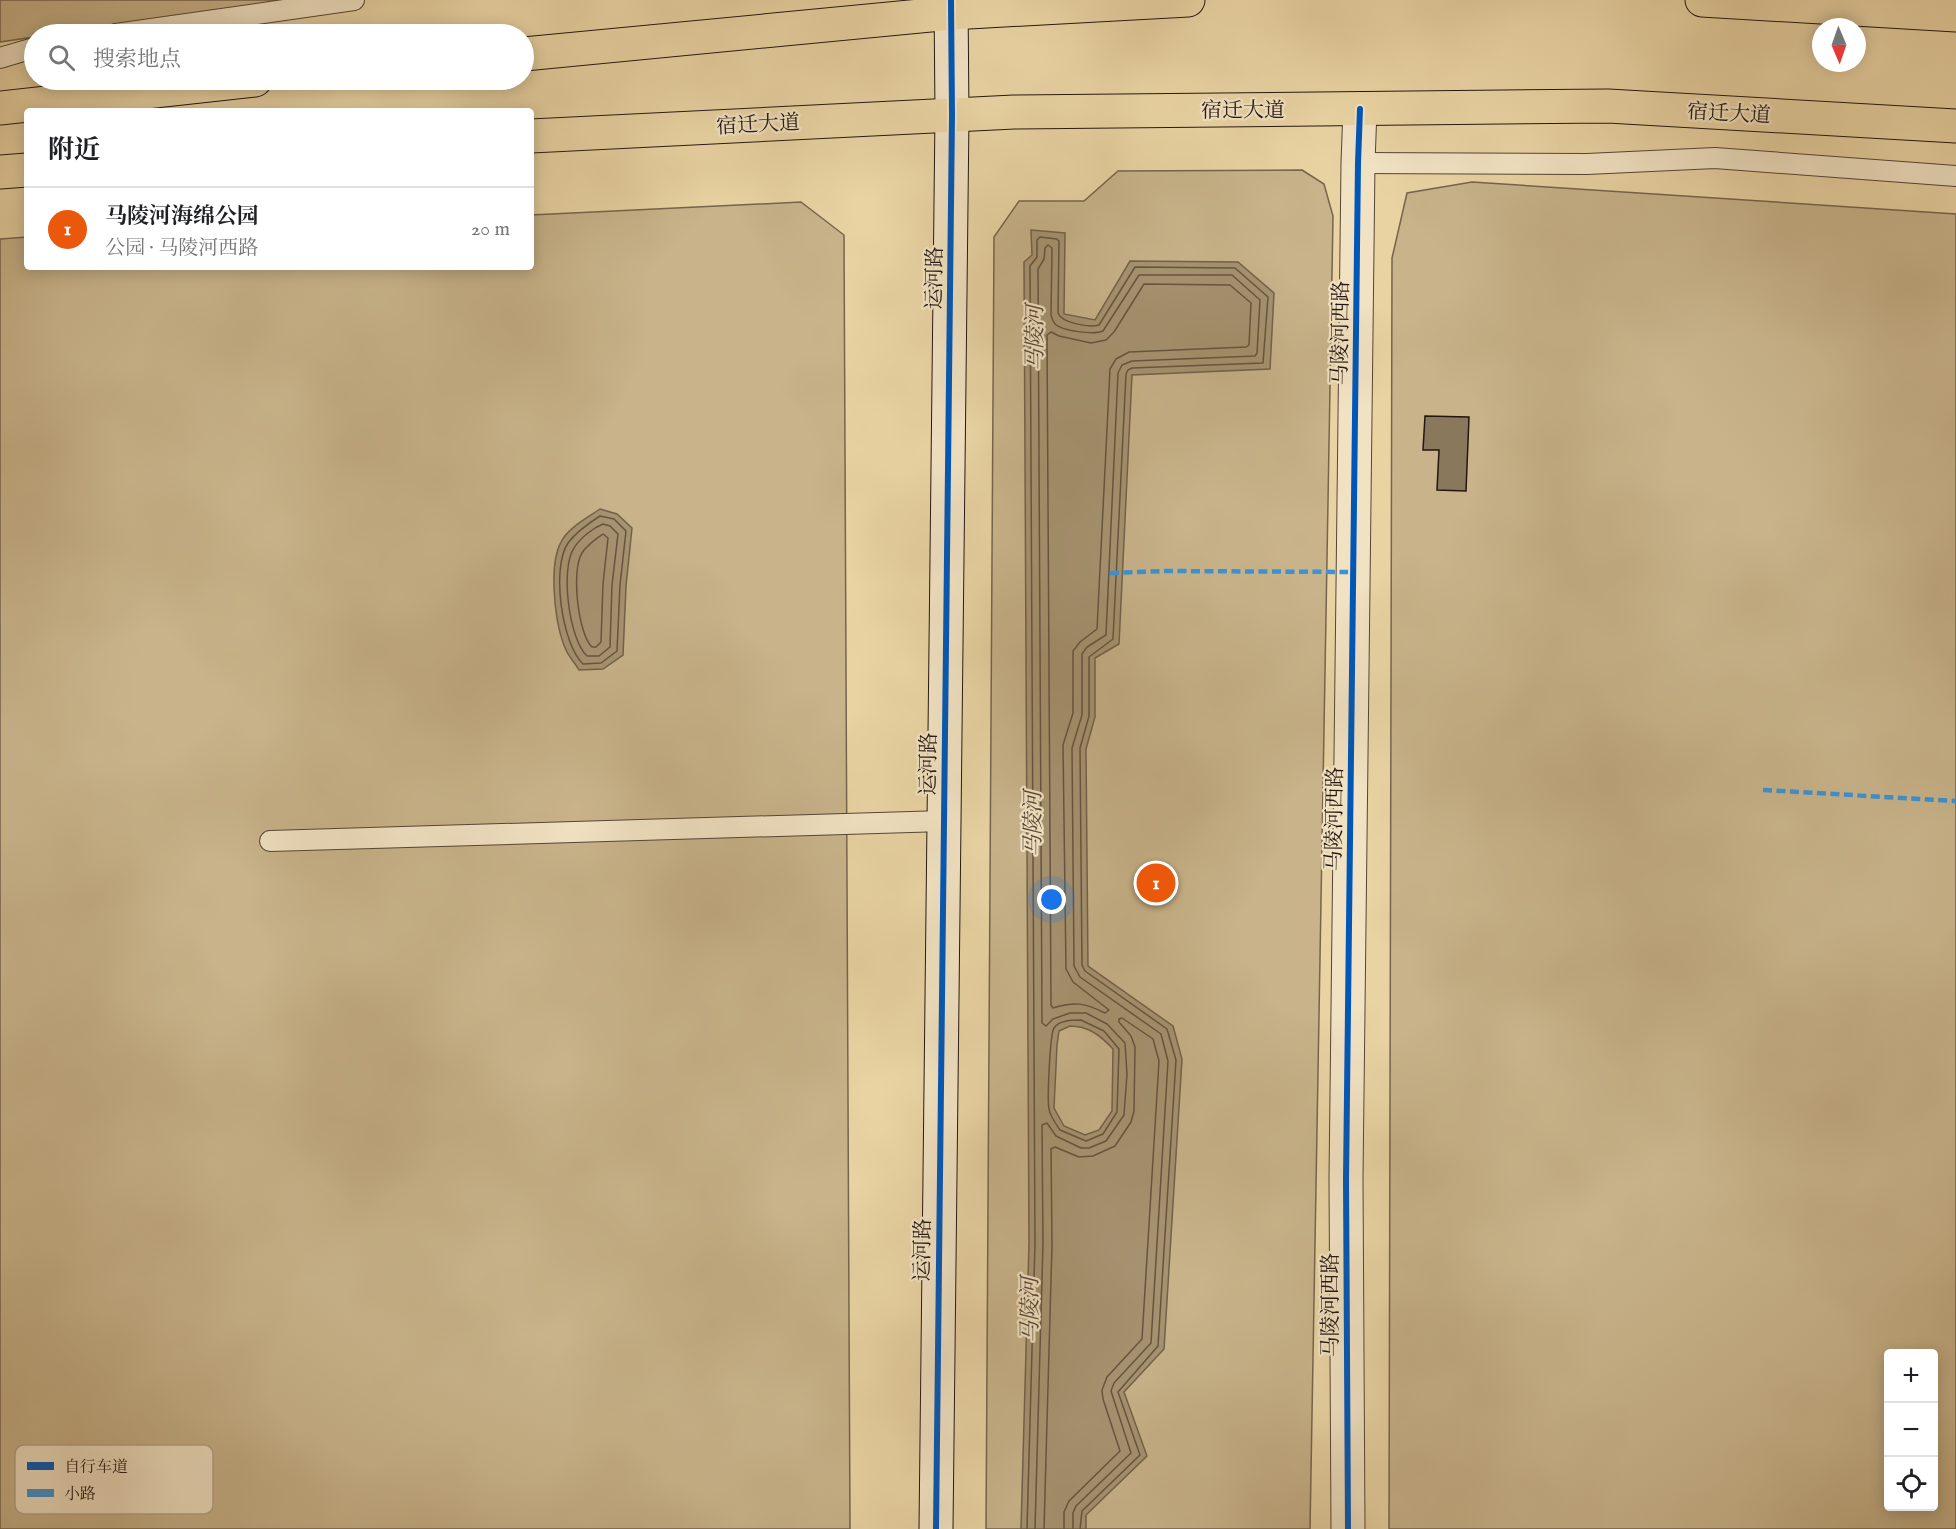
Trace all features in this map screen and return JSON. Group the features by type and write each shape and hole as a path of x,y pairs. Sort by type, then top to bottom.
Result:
{"main road":[{"path":"534,53 951,7 1188,0"},
{"path":"1702,0 1956,15"},
{"path":"0,108 164,90"},
{"name":"宿迁大道","path":"534,136 1014,112 1608,106 1956,126"},
{"path":"0,172 24,170"}],"street":[{"name":"运河路","path":"936,1529 952,115 951,7"},
{"name":"马陵河西路","path":"1348,1529 1346,1179 1360,109"}],"lane":[{"path":"186,24 354,0"},
{"path":"0,58 24,51"},
{"path":"1358,162 1587,164 1715,158 1956,176"},
{"path":"270,841 944,820"}],"shaded area":[{"path":"0,0 300,0 127,24 24,24 24,38 0,42"},
{"path":"1302,170 1324,184 1333,216 1310,1529 986,1529 994,237 1019,201 1084,201 1118,171"},
{"path":"1472,182 1956,214 1956,1529 1389,1529 1392,258 1407,193"},
{"path":"801,202 844,235 850,1529 0,1529 0,239 24,237 24,270 534,270 534,215"}],"water":[{"name":"马陵河","path":"1031,230 1065,233 1064,314 1095,320 1130,261 1238,262 1274,293 1270,369 1132,375 1119,644 1095,658 1095,717 1086,749 1088,966 1173,1026 1182,1059 1164,1349 1124,1392 1147,1456 1086,1515 1086,1529 1021,1529 1029,1243 1024,262 1032,255","holes":["1070,1026 1093,1032 1113,1049 1112,1111 1099,1130 1085,1135 1064,1126 1054,1108 1059,1031"]},
{"path":"600,509 617,514 632,528 626,586 623,655 603,669 579,670 566,650 559,626 554,596 555,566 557,553 564,537"}],"building":[{"path":"1425,416 1469,417 1466,491 1437,490 1439,450 1423,450"}],"marked path":[{"path":"1110,573 1353,572"},
{"path":"1763,790 1956,801"}],"cycle path":[{"path":"936,1529 952,115 951,0"},
{"path":"1348,1529 1346,1179 1360,109"}],"place":[{"name":"马陵河海绵公园","path":"1156,883"}]}
